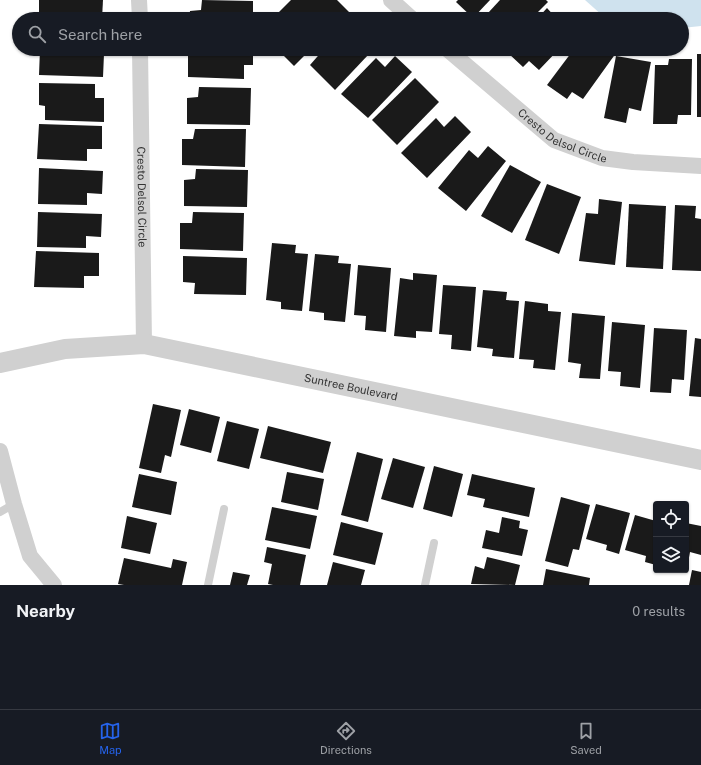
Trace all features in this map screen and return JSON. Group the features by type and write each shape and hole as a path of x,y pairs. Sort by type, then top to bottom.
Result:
{"street":[{"path":"139,0 140,12"},
{"path":"392,0 405,12"},
{"name":"Cresto Delsol Circle","path":"140,56 144,344"},
{"name":"Cresto Delsol Circle","path":"455,56 554,140 602,158 633,162 701,166"},
{"name":"Suntree Boulevard","path":"0,363 65,349 144,344 701,460"},
{"path":"0,452 30,556 54,585"}],"lane":[{"path":"0,512 14,504"},
{"path":"208,585 224,509"},
{"path":"425,585 434,543"}],"water":[{"path":"585,0 701,0 701,26 689,27 689,12 598,12"}],"building":[{"path":"39,0 103,0 102,12 39,12"},
{"path":"202,0 253,1 253,12 190,12 201,10"},
{"path":"291,0 337,0 349,12 279,12"},
{"path":"458,0 490,0 479,12 467,12 456,2"},
{"path":"500,0 546,0 548,2 538,12 489,12"},
{"path":"547,8 551,12 543,12"},
{"path":"697,54 701,54 701,117 697,117"},
{"path":"40,56 104,56 103,77 39,75"},
{"path":"188,56 253,56 253,65 244,65 244,79 188,77"},
{"path":"284,56 304,56 294,66"},
{"path":"318,56 367,56 335,90 310,65"},
{"path":"395,56 412,72 368,118 341,94 376,58 385,67"},
{"path":"511,56 552,56 539,70 529,61 523,67"},
{"path":"569,56 614,56 583,99 572,92 567,99 547,85"},
{"path":"616,56 651,62 641,111 629,108 626,123 604,118"},
{"path":"669,59 692,59 691,115 678,115 677,124 653,124 655,65 668,65"},
{"path":"415,78 439,102 397,145 372,120"},
{"path":"39,83 95,84 95,98 104,98 104,122 45,120 45,106 39,105"},
{"path":"199,87 251,88 250,125 187,124 187,98 198,97"},
{"path":"455,116 471,132 427,178 401,153 436,118 444,127"},
{"path":"39,124 102,126 102,149 87,149 87,161 37,159"},
{"path":"195,129 246,129 245,167 182,165 182,139 193,139"},
{"path":"488,146 506,161 466,211 438,188 469,150 478,158"},
{"path":"510,165 541,182 512,233 481,216"},
{"path":"39,168 103,171 102,194 87,193 87,205 38,204"},
{"path":"196,169 248,170 247,207 184,206 184,180 195,179"},
{"path":"547,184 581,197 559,254 525,240"},
{"path":"599,199 622,202 615,265 579,261 586,213 598,214"},
{"path":"629,204 666,206 663,269 626,267"},
{"path":"675,205 696,206 695,218 701,219 701,271 672,270"},
{"path":"38,212 102,214 101,237 86,236 86,248 37,247"},
{"path":"193,212 244,213 243,251 180,249 180,223 192,223"},
{"path":"272,243 296,245 295,253 308,254 302,311 281,309 281,302 266,300"},
{"path":"36,251 99,253 99,276 84,276 84,288 34,287"},
{"path":"315,254 339,256 338,263 351,264 345,322 324,320 324,313 309,311"},
{"path":"183,256 247,258 246,295 194,294 195,283 183,282"},
{"path":"358,265 391,268 386,332 365,330 366,316 354,315"},
{"path":"413,273 437,275 432,332 416,331 416,338 394,336 400,278 413,280"},
{"path":"443,285 476,287 471,351 451,349 452,335 439,334"},
{"path":"483,290 507,292 506,300 519,301 514,358 492,356 493,349 477,347"},
{"path":"525,301 548,304 548,311 561,312 555,370 533,368 534,360 519,359"},
{"path":"572,313 605,316 600,379 579,378 581,364 568,362"},
{"path":"612,322 645,325 640,388 620,386 621,372 608,371"},
{"path":"654,328 687,330 684,380 672,379 671,393 650,392"},
{"path":"695,338 701,339 701,397 689,396"},
{"path":"153,404 181,410 171,457 165,455 161,473 139,468"},
{"path":"189,409 220,417 211,453 180,445"},
{"path":"227,421 259,429 249,469 217,461"},
{"path":"268,426 331,442 323,473 260,458"},
{"path":"357,452 383,459 368,522 341,515"},
{"path":"393,458 425,467 413,508 381,499"},
{"path":"434,466 463,474 452,517 423,509"},
{"path":"287,472 324,479 318,510 281,502"},
{"path":"139,474 177,482 171,515 132,507"},
{"path":"472,474 535,488 529,517 483,507 485,499 467,495"},
{"path":"561,497 590,505 579,550 573,549 568,567 545,561"},
{"path":"596,504 630,513 619,554 606,550 607,545 586,539"},
{"path":"272,507 317,516 310,549 265,540"},
{"path":"635,515 653,520 653,564 645,562 646,556 625,550"},
{"path":"127,516 157,523 150,554 121,548"},
{"path":"502,517 520,521 519,528 528,530 522,556 482,548 486,530 499,533"},
{"path":"341,522 383,533 375,565 333,555"},
{"path":"689,524 701,526 701,555 690,552 689,558"},
{"path":"267,547 306,555 300,585 268,584 272,564 264,562"},
{"path":"487,557 520,565 515,585 471,584 475,566 484,569"},
{"path":"124,558 171,568 173,559 187,562 182,585 118,584"},
{"path":"333,562 365,570 361,585 327,585"},
{"path":"546,569 590,578 589,585 543,585"},
{"path":"692,570 701,572 701,585 689,585"},
{"path":"233,572 250,575 247,585 230,585"}]}
